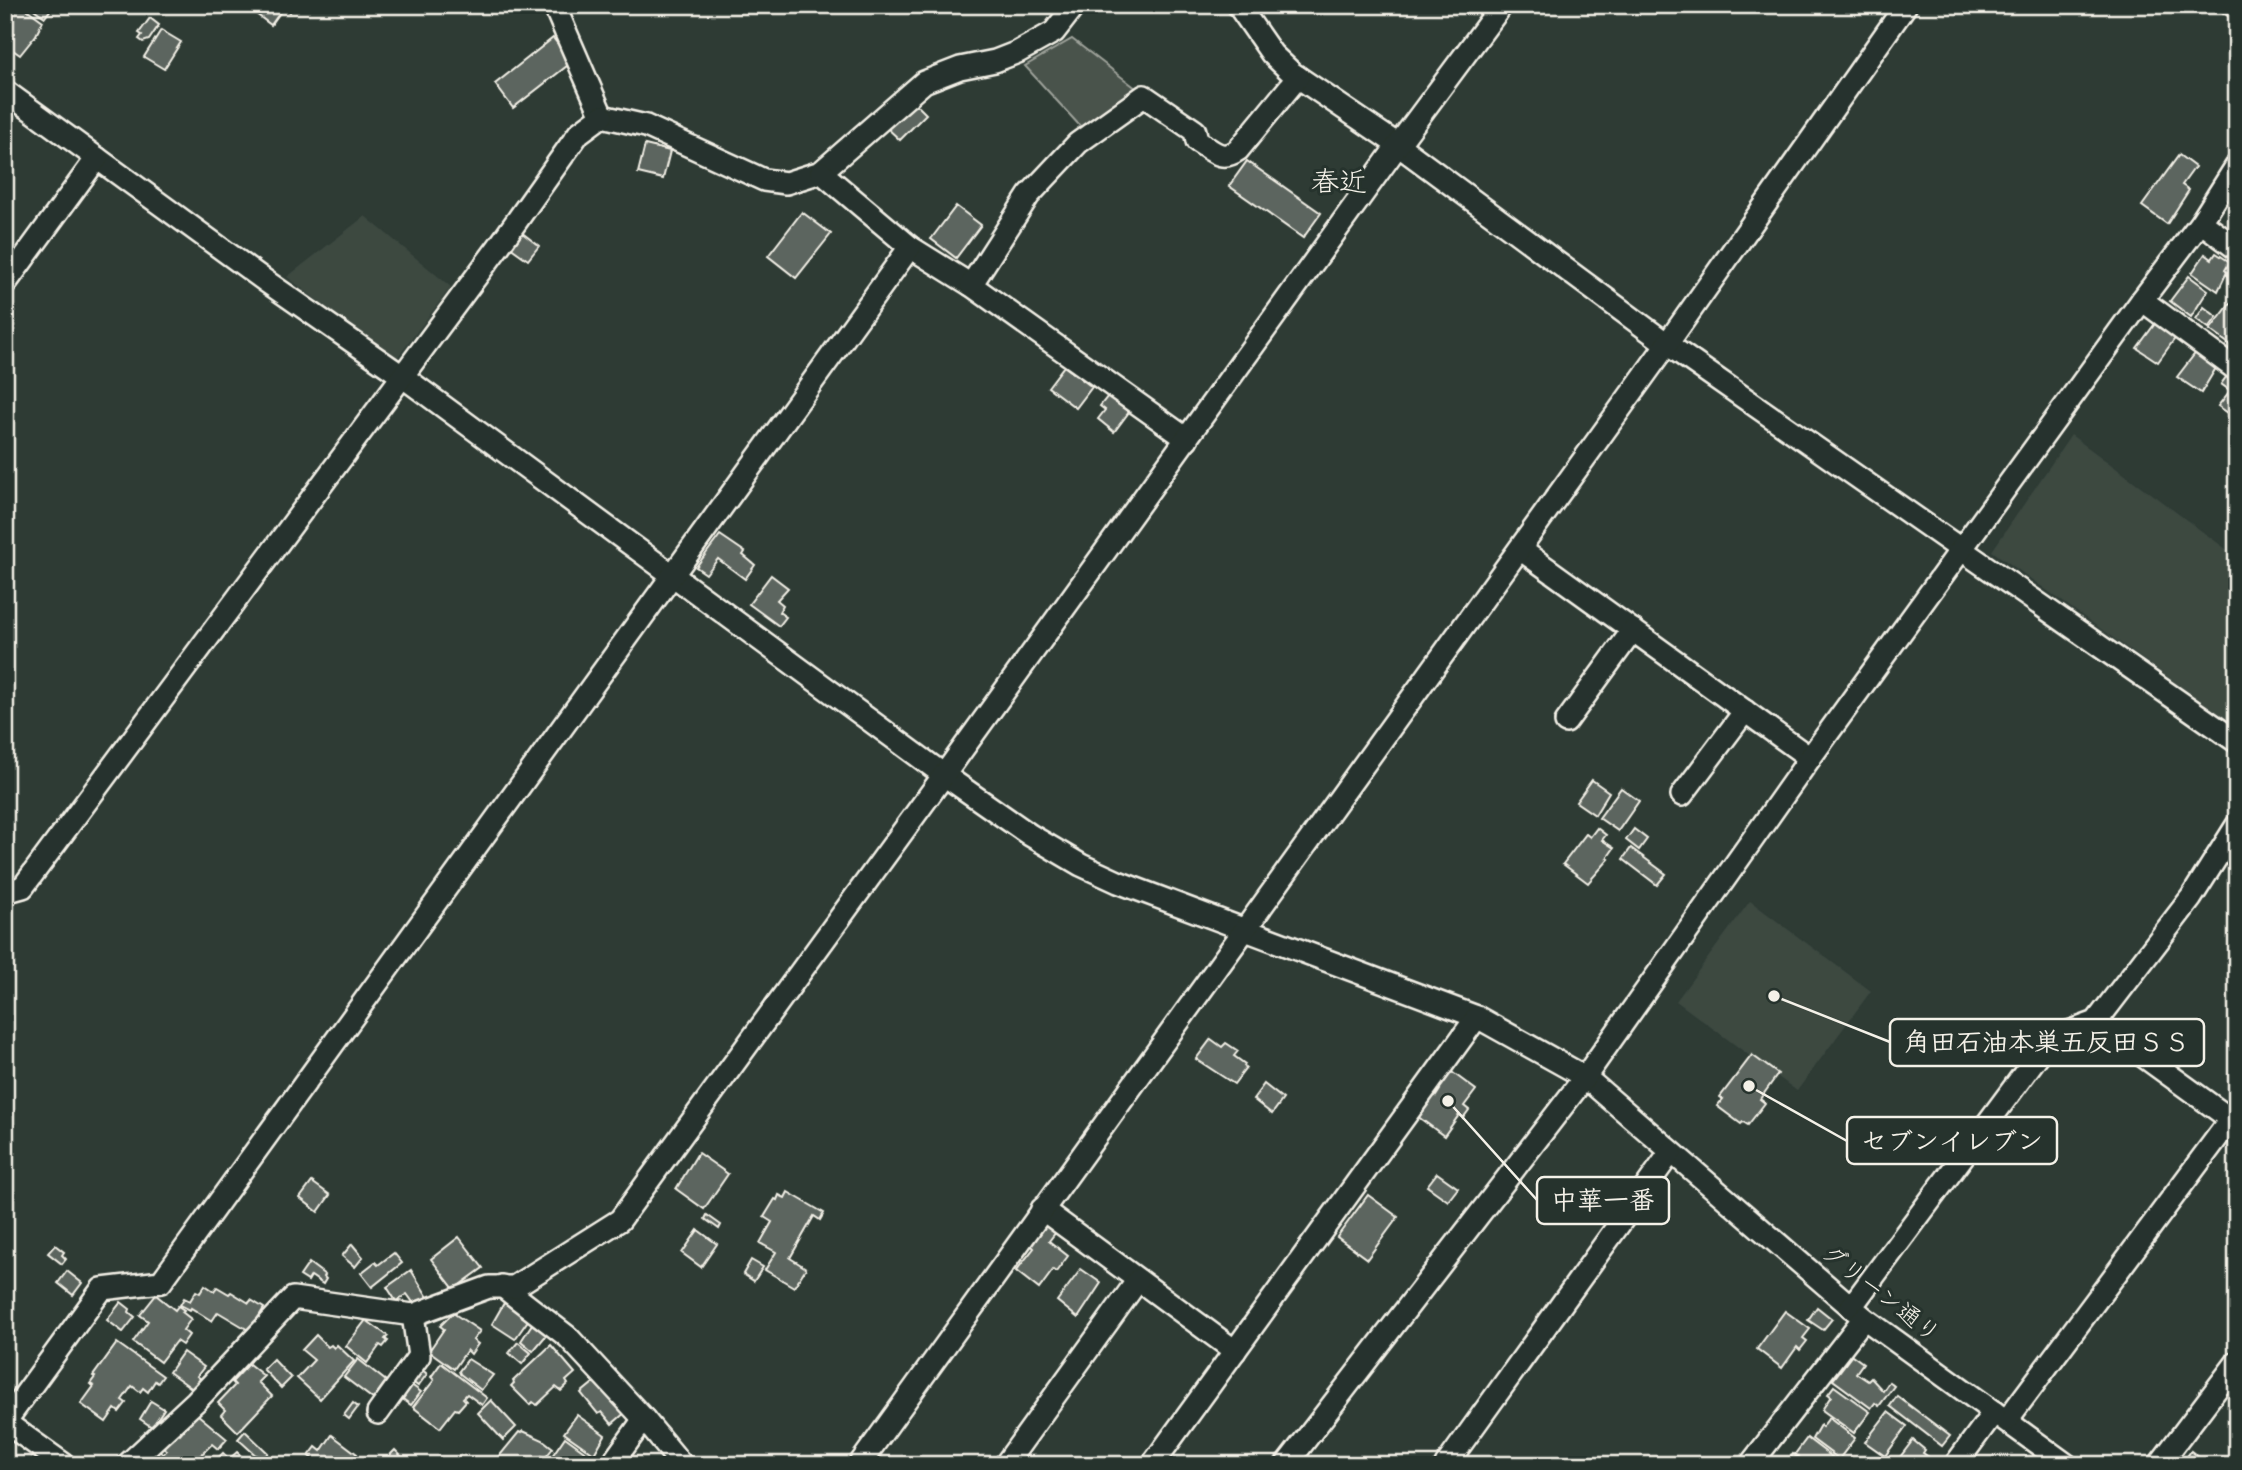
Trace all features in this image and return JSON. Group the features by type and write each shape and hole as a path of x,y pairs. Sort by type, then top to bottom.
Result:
{"street":[{"path":"554,5 602,116"},
{"path":"5,892 23,887 579,133 602,116 646,126 764,180 786,183 821,172 924,82 960,68 995,61 1018,52 1054,32 1075,5"},
{"path":"1238,5 1272,54 1298,77 1398,145 1667,344 2237,742"},
{"path":"127,1465 196,1401 293,1298 413,1315 489,1287 514,1287 620,1220 1502,5"},
{"path":"859,1465 1520,549 1906,5"},
{"path":"971,285 1029,195 1078,143 1144,96 1195,131 1197,141 1220,155 1229,156 1238,150 1298,77"},
{"name":"グリーン通り","path":"5,91 267,282 402,376 672,577 1030,835 1081,865 1150,895 1477,1017 1585,1077 1858,1313 2067,1465"},
{"path":"5,284 97,158"},
{"path":"1286,1465 1585,1077 1810,758 2201,222 2237,165"},
{"path":"821,172 910,247 971,285 1187,439"},
{"path":"2201,222 2237,249"},
{"path":"65,1465 5,1422 102,1290 161,1282 910,247"},
{"path":"2142,300 2237,370"},
{"path":"1520,549 1810,758"},
{"path":"1566,722 1633,630"},
{"path":"1682,795 1745,711"},
{"path":"1749,1465 2050,1039 2096,1022 2191,898 2237,825"},
{"path":"1152,1465 1477,1017"},
{"path":"1955,1465 2001,1416 2235,1118 2096,1022"},
{"path":"1446,1465 1671,1152"},
{"path":"1042,1209 1235,1350"},
{"path":"1004,1465 1138,1280"},
{"path":"502,1286 568,1337 644,1419 682,1465"},
{"path":"378,1413 419,1356 413,1315"},
{"path":"2159,1465 2237,1362"},
{"path":"611,1465 644,1419"}],"shaded area":[{"path":"1072,39 1141,92 1091,138 1025,66"},
{"path":"365,216 451,287 395,361 287,277"},
{"path":"2071,435 2237,557 2237,727 1992,551"},
{"path":"1750,901 1871,991 1797,1091 1676,1001"}],"building":[{"path":"9,5 21,5 43,21 20,55 7,46 5,49 5,11"},
{"path":"28,5 54,5 45,17"},
{"path":"250,5 295,5 290,12 284,7 271,25 248,8"},
{"path":"2211,5 2237,5 2237,22"},
{"path":"150,18 159,25 149,40 143,42 139,39 142,35 139,33"},
{"path":"161,30 181,42 164,69 144,57"},
{"path":"553,38 572,62 513,108 495,84"},
{"path":"912,100 926,114 900,140 886,127"},
{"path":"645,145 670,151 663,179 638,173"},
{"path":"2179,155 2195,167 2182,185 2189,190 2167,224 2142,206"},
{"path":"1247,161 1321,213 1303,238 1229,186"},
{"path":"956,206 981,225 956,258 931,239"},
{"path":"802,212 831,234 796,278 768,256"},
{"path":"521,232 539,246 528,260 510,247"},
{"path":"2216,253 2230,262 2218,291 2192,273 2205,254 2212,259"},
{"path":"2235,264 2237,265 2237,281 2227,275"},
{"path":"2189,276 2208,290 2191,317 2170,301"},
{"path":"2230,304 2237,308 2237,338 2232,346 2210,330"},
{"path":"2204,307 2217,317 2209,328 2196,319"},
{"path":"2157,321 2176,337 2158,362 2137,348"},
{"path":"2197,351 2216,368 2201,393 2177,377"},
{"path":"1064,366 1092,387 1076,408 1048,387"},
{"path":"2227,376 2234,381 2228,389 2221,384"},
{"path":"2233,387 2237,390 2237,419 2218,406"},
{"path":"1108,396 1129,412 1114,432 1098,419 1105,410 1100,406"},
{"path":"720,535 745,552 743,555 755,565 745,579 718,559 706,574 696,567"},
{"path":"771,575 788,588 777,600 783,605 779,612 786,617 779,626 749,604"},
{"path":"1592,780 1609,792 1595,815 1576,802"},
{"path":"1621,788 1639,801 1618,831 1599,818"},
{"path":"1597,828 1606,835 1602,840 1614,848 1607,858 1609,859 1588,883 1563,864 1586,834 1590,837"},
{"path":"1634,829 1647,839 1639,850 1626,840"},
{"path":"1631,848 1666,874 1657,885 1623,859"},
{"path":"1211,1039 1222,1047 1226,1043 1238,1051 1234,1056 1245,1064 1246,1068 1234,1084 1196,1059"},
{"path":"1752,1055 1778,1074 1760,1099 1765,1103 1748,1125 1743,1122 1741,1124 1717,1106 1723,1099 1720,1097"},
{"path":"1449,1070 1476,1090 1464,1106 1469,1110 1463,1118 1459,1115 1444,1136 1417,1116 1433,1094 1436,1096 1440,1090 1436,1086"},
{"path":"1264,1084 1283,1099 1272,1114 1253,1099"},
{"path":"698,1153 728,1174 704,1209 676,1189"},
{"path":"1437,1173 1458,1188 1448,1201 1427,1186"},
{"path":"312,1182 330,1195 318,1212 300,1198"},
{"path":"788,1192 824,1213 820,1220 814,1216 790,1258 806,1268 794,1287 765,1270 776,1252 760,1243 772,1222 764,1217 775,1199 777,1200 779,1195 785,1198"},
{"path":"1368,1195 1398,1217 1367,1259 1337,1237"},
{"path":"707,1215 721,1225 719,1229 705,1219"},
{"path":"1045,1224 1056,1232 1049,1241 1068,1256 1039,1289 1016,1271 1034,1248 1030,1244"},
{"path":"698,1230 717,1244 701,1267 682,1253"},
{"path":"459,1237 483,1268 454,1289 431,1259"},
{"path":"352,1244 363,1257 355,1267 342,1256"},
{"path":"55,1245 64,1252 62,1255 66,1259 62,1264 48,1253"},
{"path":"394,1253 402,1263 372,1287 361,1273 375,1262 378,1265"},
{"path":"751,1260 763,1267 754,1281 743,1274"},
{"path":"309,1263 325,1275 323,1284 311,1276 308,1281 300,1276"},
{"path":"1081,1269 1101,1283 1078,1318 1057,1301"},
{"path":"411,1270 429,1299 415,1305 407,1294 396,1301 387,1287"},
{"path":"67,1271 82,1283 73,1295 58,1283"},
{"path":"205,1285 214,1291 217,1287 229,1294 231,1292 264,1308 250,1331 218,1312 212,1321 191,1308 190,1310 180,1305 184,1298 190,1301 196,1291 200,1293"},
{"path":"156,1295 175,1310 178,1306 184,1310 182,1312 191,1319 183,1330 189,1335 182,1345 176,1341 160,1362 133,1342 148,1321 140,1315"},
{"path":"121,1302 135,1317 123,1332 107,1320"},
{"path":"504,1303 529,1319 515,1339 492,1324"},
{"path":"1817,1307 1832,1319 1823,1330 1808,1320"},
{"path":"1785,1311 1810,1329 1803,1338 1807,1341 1800,1350 1797,1347 1782,1368 1757,1349"},
{"path":"453,1313 480,1331 473,1340 478,1344 471,1354 467,1350 454,1369 429,1351 444,1329 440,1326"},
{"path":"366,1320 388,1336 385,1339 388,1341 383,1347 380,1345 367,1363 346,1346"},
{"path":"534,1321 549,1332 533,1351 521,1341"},
{"path":"316,1335 328,1347 331,1345 334,1348 337,1345 354,1361 320,1399 297,1378 314,1360 302,1350"},
{"path":"518,1342 531,1353 522,1364 509,1353"},
{"path":"117,1343 163,1376 158,1383 155,1381 148,1392 143,1388 140,1392 132,1386 122,1400 126,1403 119,1412 115,1409 106,1422 81,1404 94,1386 90,1384 95,1377 93,1376"},
{"path":"551,1345 575,1373 566,1381 568,1384 561,1391 556,1387 537,1405 533,1402 530,1405 511,1386"},
{"path":"183,1352 204,1367 197,1376 202,1380 194,1390 169,1372"},
{"path":"1852,1355 1863,1363 1856,1373 1868,1381 1871,1378 1883,1391 1889,1382 1894,1386 1879,1406 1875,1403 1871,1408 1833,1380"},
{"path":"273,1359 291,1378 281,1388 263,1369"},
{"path":"358,1359 386,1381 373,1399 344,1377"},
{"path":"468,1359 493,1375 481,1390 460,1374 459,1371"},
{"path":"441,1363 487,1398 482,1405 467,1394 463,1398 466,1401 458,1410 455,1409 440,1428 413,1407 434,1380 431,1377"},
{"path":"249,1364 264,1376 258,1382 272,1396 238,1432 221,1415 225,1410 218,1403 235,1385 232,1382"},
{"path":"420,1368 427,1374 418,1386 411,1381"},
{"path":"598,1379 626,1412 612,1424 602,1412 598,1414 581,1393"},
{"path":"410,1384 421,1392 411,1405 400,1397"},
{"path":"1834,1386 1870,1412 1854,1433 1822,1410"},
{"path":"1897,1396 1950,1436 1942,1446 1890,1406"},
{"path":"491,1400 516,1427 503,1440 478,1413"},
{"path":"151,1401 164,1409 152,1427 140,1419"},
{"path":"353,1403 358,1407 349,1419 344,1415"},
{"path":"1888,1412 1907,1426 1885,1456 1865,1442"},
{"path":"197,1414 227,1439 218,1449 212,1444 191,1465 149,1465 160,1451 163,1454 167,1450 163,1447 176,1431 180,1434"},
{"path":"577,1415 605,1435 594,1454 564,1433"},
{"path":"1829,1418 1855,1438 1839,1459 1812,1439 1820,1425 1822,1427"},
{"path":"245,1431 268,1453 261,1460 238,1439"},
{"path":"523,1431 553,1448 535,1465 492,1465 519,1432"},
{"path":"332,1435 357,1454 349,1465 320,1465 309,1456 316,1447 321,1451"},
{"path":"565,1437 594,1458 589,1465 570,1465 564,1460 558,1465 550,1459"},
{"path":"1807,1438 1832,1457 1827,1465 1809,1465 1795,1454"},
{"path":"1913,1440 1930,1458 1925,1465 1894,1465"},
{"path":"395,1450 405,1460 401,1465 391,1465 385,1460"},
{"path":"2191,1451 2209,1465 2181,1465"},
{"path":"237,1452 250,1465 212,1464 223,1453 229,1459"},
{"path":"1793,1454 1807,1465 1780,1465"}],"place":[{"name":"角田石油本巣五反田ＳＳ","path":"1774,996"},
{"name":"セブンイレブン","path":"1749,1086"},
{"name":"中華一番","path":"1448,1101"}],"district":[{"name":"春近","path":"1339,181"}]}
